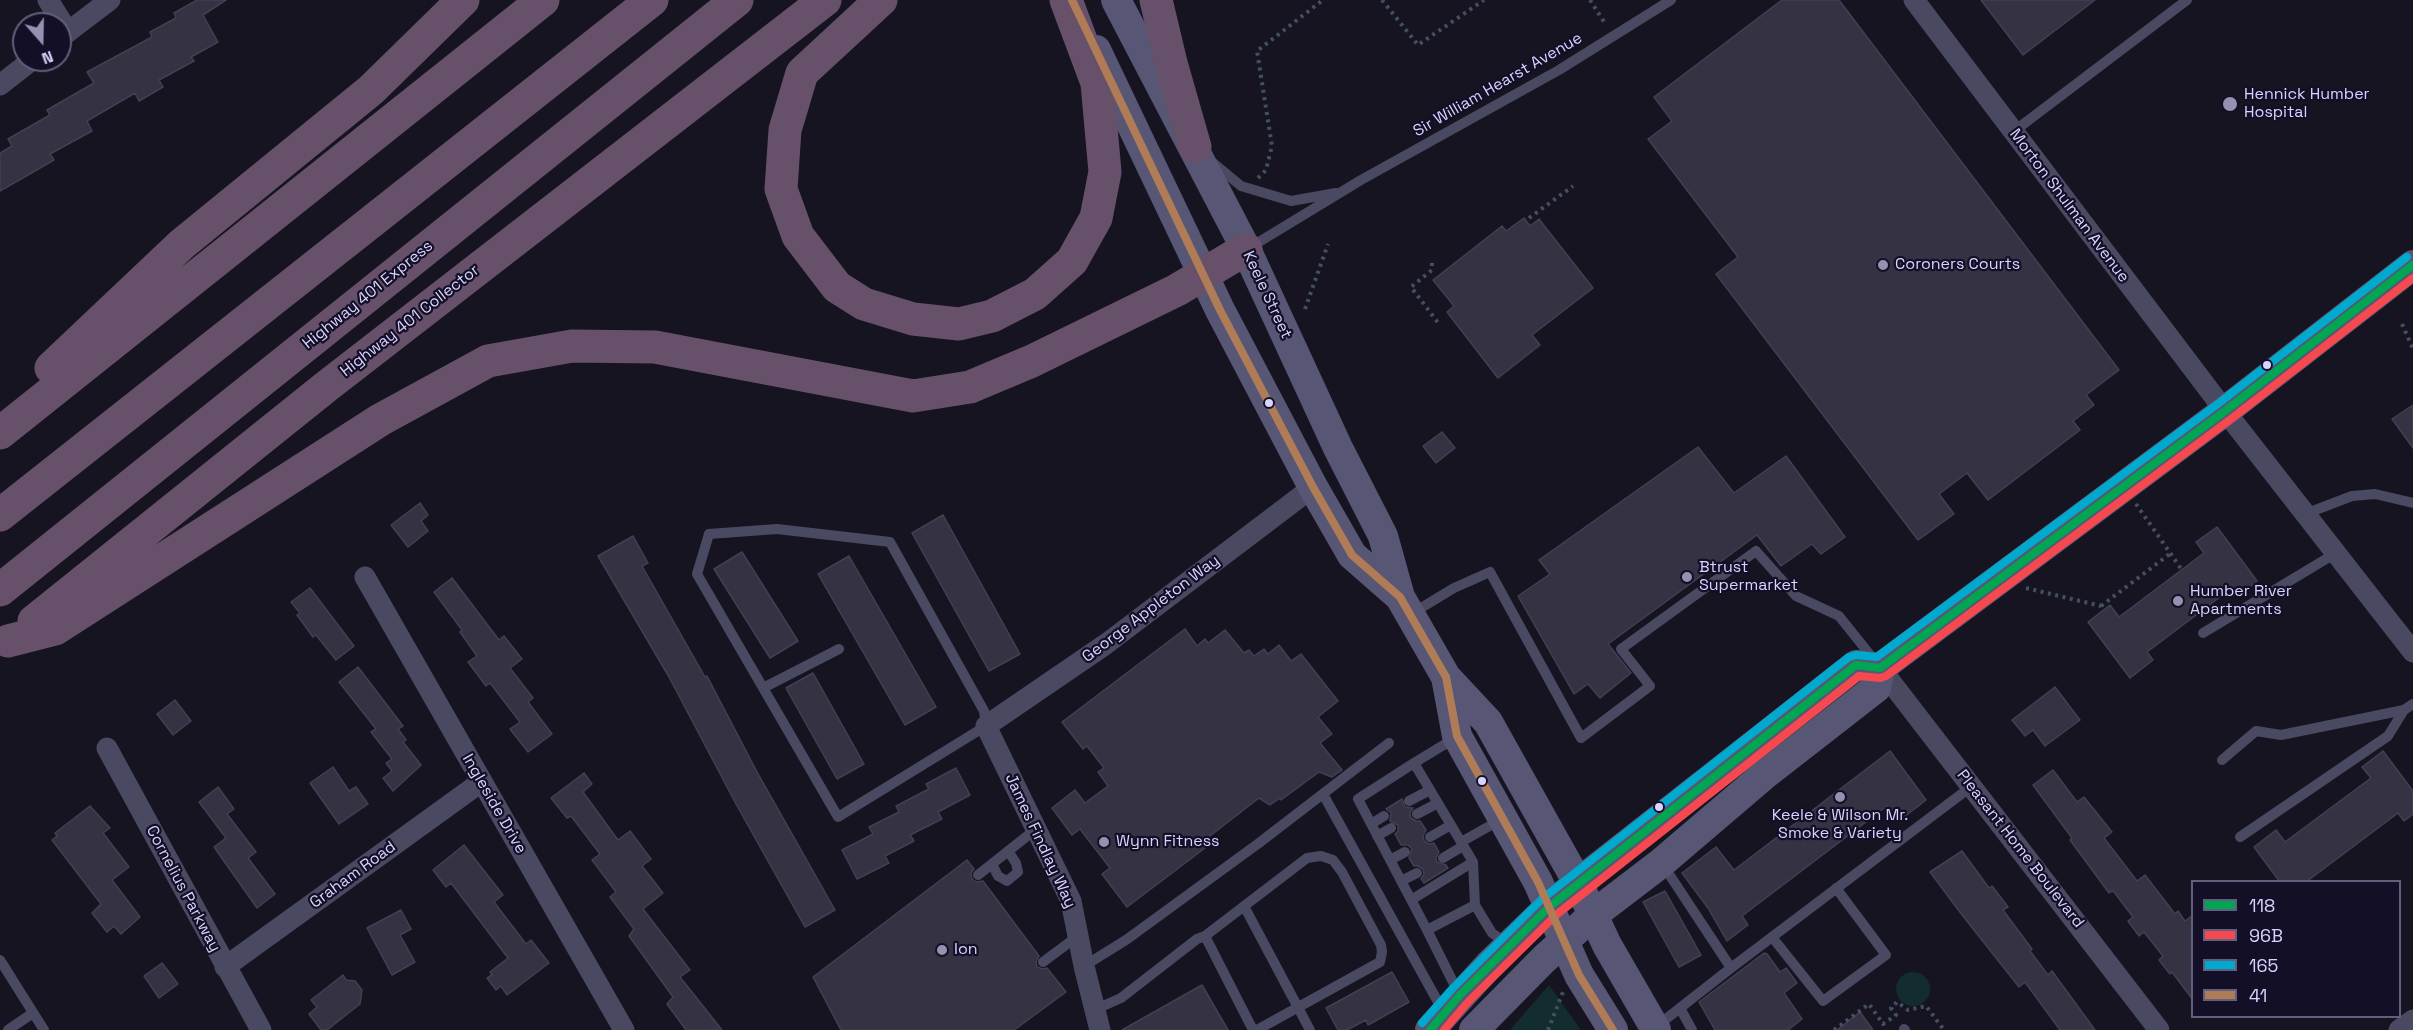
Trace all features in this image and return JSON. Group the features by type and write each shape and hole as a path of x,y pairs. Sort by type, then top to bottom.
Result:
{"highway":[{"path":"0,417 182,244 371,90 463,0"},
{"path":"0,433 543,0"},
{"path":"0,515 652,0"},
{"name":"Highway 401 Express","path":"0,590 737,0"},
{"name":"Highway 401 Collector","path":"4,644 327,386 825,0"},
{"path":"881,0 802,73 785,130 782,189 798,236 837,287 864,304 913,319 959,324 992,316 1035,294 1072,261 1096,218 1106,172 1097,83 1066,0"},
{"path":"1156,0 1195,147"},
{"path":"4,644 55,630 380,420 488,362 572,346 655,347 913,396 970,387 1032,361 1177,290 1246,249"}],"main road":[{"name":"Keele Street","path":"1072,0 1220,310 1313,487 1352,555 1405,606"},
{"name":"Keele Street","path":"1116,0 1195,147 1246,249 1338,448 1383,536 1405,606 1446,677 1488,722 1578,883 1607,945 1655,1029"},
{"path":"1474,1030 1593,915 1661,863 1763,776 1876,688 1880,668 2224,411 2413,265"},
{"path":"1445,1013 1509,945 1578,883 1856,665 1880,668"},
{"name":"Keele Street","path":"1446,677 1457,736 1538,882 1579,975 1613,1030"}],"street":[{"path":"72,29 110,0"},
{"name":"Morton Shulman Avenue","path":"1914,0 2224,411 2336,553 2411,643"},
{"path":"0,85 17,72"},
{"name":"George Appleton Way","path":"986,726 1106,644 1313,487"},
{"name":"Ingleside Drive","path":"365,577 624,1030"},
{"name":"Pleasant Home Boulevard","path":"1880,668 2159,1030"},
{"name":"James Findlay Way","path":"986,726 1071,901 1097,1020"},
{"name":"Cornelius Parkway","path":"107,748 261,1030"},
{"name":"Graham Road","path":"225,967 481,782"},
{"path":"2399,1030 2413,1020"}],"lane":[{"name":"Sir William Hearst Avenue","path":"1246,249 1339,192 1553,73 1671,0"},
{"path":"2013,132 2187,0"},
{"name":"Sir William Hearst Avenue","path":"1195,147 1241,186 1251,191 1291,201 1339,192"},
{"path":"2305,514 2352,496 2375,494 2413,502"},
{"path":"777,529 890,542 984,711 986,726 838,817 697,574 710,534 777,529"},
{"path":"1405,606 1490,572 1581,738 1650,686 1621,649 1756,550 1796,596 1839,616 1880,668"},
{"path":"2203,633 2336,553"},
{"path":"763,688 839,649"},
{"path":"2222,760 2256,731 2281,735 2408,707"},
{"path":"2240,837 2388,736 2408,707"},
{"path":"1445,1013 1427,930 1358,799 1457,736"},
{"path":"1084,966 1126,940 1389,743"},
{"path":"1414,763 1473,862 1475,904 1492,933 1509,945"},
{"path":"1655,1029 1731,968 1972,786"},
{"path":"1409,801 1430,790"},
{"path":"1323,794 1445,1013"},
{"path":"1417,814 1437,803"},
{"path":"1371,824 1384,816"},
{"path":"1443,858 1502,819"},
{"path":"1430,837 1450,825"},
{"path":"1377,836 1391,828"},
{"path":"978,875 1036,829"},
{"path":"992,864 998,876 1007,881 1018,872 1016,863 1008,851"},
{"path":"1390,860 1405,852"},
{"path":"1097,1020 1121,998 1197,939 1205,936 1307,858 1321,856 1333,860 1342,872 1381,945 1382,952 1380,962 1255,1030 1205,936"},
{"path":"1411,900 1473,862"},
{"path":"1661,863 1731,968"},
{"path":"1401,881 1417,873"},
{"path":"1772,937 1823,1001 1886,955 1836,888"},
{"path":"1427,930 1475,904"},
{"path":"1244,906 1310,1030"},
{"path":"1043,962 1078,936"},
{"path":"0,960 44,1030"},
{"path":"1680,1008 1692,1030"},
{"path":"8,1030 33,1013"}],"path":[{"path":"1257,179 1266,170 1272,146 1257,51 1323,0"},
{"path":"1382,0 1418,45 1484,0"},
{"path":"1590,0 1613,36"},
{"path":"1529,218 1573,186"},
{"path":"1305,309 1328,244"},
{"path":"1432,263 1432,270 1411,287 1439,324"},
{"path":"2402,324 2413,349"},
{"path":"2123,487 2182,570"},
{"path":"2000,579 2040,593 2103,608 2170,553"},
{"path":"1548,1030 1563,991"},
{"path":"1834,1030 1869,1004 1883,1024 1896,1016 1891,1008 1898,1002 1908,1010 1926,1006 1944,1030"}],"green space":[{"path":"1913,972 1925,977 1930,989 1925,1001 1913,1006 1901,1001 1896,989 1901,977"},
{"path":"1549,985 1581,1030 1510,1030"}],"building":[{"path":"197,0 226,0 203,15 218,42 191,57 194,61 159,80 163,87 139,101 135,93 87,121 92,131 50,154 54,160 0,191 0,153 12,146 8,139 50,115 47,110 94,83 87,72 152,37 150,32 176,18 174,13"},
{"name":"Coroners Courts","path":"1782,0 1839,0 2119,370 2086,395 2094,405 2073,421 2080,430 1988,500 1967,473 1939,494 1954,514 1918,540 1716,274 1738,257 1648,139 1672,121 1654,97"},
{"path":"1981,0 2095,0 2023,55"},
{"path":"1524,218 1530,226 1539,219 1593,288 1532,335 1540,345 1498,378 1447,312 1454,306 1433,280 1502,226 1506,231"},
{"path":"2413,405 2413,448 2392,419"},
{"path":"1442,432 1455,448 1436,463 1423,446"},
{"path":"1698,447 1734,493 1786,456 1845,537 1821,554 1812,544 1781,566 1757,535 1608,644 1631,673 1600,698 1588,684 1574,694 1518,596 1550,574 1539,560"},
{"path":"420,503 428,515 421,521 428,531 408,547 391,525"},
{"path":"943,515 1020,654 989,671 912,533"},
{"name":"Humber River Apartments","path":"2217,527 2257,581 2238,596 2232,588 2147,652 2153,660 2130,678 2088,622 2110,605 2119,617 2204,553 2196,542"},
{"path":"633,536 648,563 642,566 705,677 707,676 757,772 835,910 805,927 736,804 669,677 598,556"},
{"path":"742,552 798,641 770,658 714,569"},
{"path":"849,556 936,707 905,725 818,574"},
{"path":"452,578 499,640 504,636 522,659 510,668 533,698 528,702 552,734 528,752 510,729 520,722 490,683 486,686 468,662 477,656 460,632 462,630 434,592"},
{"path":"310,588 354,646 336,660 316,635 313,637 297,615 300,613 291,602"},
{"path":"1185,629 1197,646 1205,639 1208,643 1225,630 1244,653 1249,650 1254,656 1264,649 1268,654 1279,645 1291,661 1301,654 1338,701 1318,717 1332,734 1320,743 1342,770 1332,777 1319,772 1281,800 1280,798 1270,805 1259,798 1206,839 1209,845 1127,907 1102,874 1110,868 1080,829 1072,835 1052,808 1075,790 1085,803 1108,786 1098,772 1104,768 1087,746 1083,749 1062,722"},
{"path":"358,667 403,726 398,729 406,740 403,742 421,765 393,791 383,778 392,771 386,763 392,759 371,732 376,729 339,682"},
{"path":"813,673 864,764 837,779 786,688"},
{"path":"2055,687 2080,720 2045,746 2033,730 2025,736 2012,720"},
{"path":"175,700 191,721 173,735 157,714"},
{"path":"1890,751 1926,800 1899,821 1887,806 1742,916 1748,925 1727,941 1708,908 1682,873 1716,847 1734,870"},
{"path":"2383,751 2413,791 2413,814 2404,821 2398,813 2309,880 2279,880 2254,847 2276,830 2285,842 2371,778 2362,767"},
{"path":"333,767 349,791 356,787 368,804 339,824 310,783"},
{"path":"956,768 970,795 938,812 942,819 910,835 914,841 885,856 889,863 857,879 842,850 873,834 869,827 899,812 896,806 929,789 926,784"},
{"path":"2053,770 2077,802 2084,797 2112,832 2104,838 2137,881 2145,875 2175,914 2178,911 2185,921 2191,916 2191,997 2172,972 2170,974 2159,960 2163,956 2144,932 2139,936 2128,921 2133,917 2114,892 2109,893 2033,785"},
{"path":"584,773 592,784 583,792 618,840 630,831 651,859 642,866 663,893 643,909 690,970 680,977 722,1030 686,1030 667,1004 673,997 629,936 634,929 610,897 616,892 592,860 600,854 571,816 567,818 551,798"},
{"path":"218,787 234,809 227,814 256,852 248,858 275,894 257,908 214,847 226,838 199,802"},
{"path":"1402,799 1405,807 1413,808 1410,813 1411,818 1420,821 1426,830 1423,836 1424,841 1429,844 1434,843 1439,852 1437,862 1448,868 1424,883 1421,879 1424,874 1423,869 1414,866 1409,858 1412,849 1408,845 1401,845 1395,834 1398,831 1398,825 1390,821 1391,813 1386,809"},
{"path":"90,806 110,828 103,833 129,867 112,880 140,917 121,934 114,926 107,932 92,913 101,904 52,840 57,836 55,833"},
{"path":"464,845 503,895 494,902 526,944 531,940 549,963 507,995 501,986 496,990 487,978 492,975 490,972 508,958 451,883 446,887 433,870"},
{"path":"1962,851 1989,888 1992,886 2008,907 2003,910 2032,949 2030,951 2048,975 2052,971 2095,1030 2060,1030 2025,982 2019,987 1930,872"},
{"name":"Ion","path":"967,860 974,869 971,873 972,879 976,882 983,881 1039,956 1036,962 1037,967 1047,968 1066,992 1014,1030 841,1030 813,977"},
{"path":"1665,891 1701,955 1679,967 1643,902"},
{"path":"401,910 411,929 400,935 415,962 392,975 367,928"},
{"path":"1764,953 1780,972 1786,968 1797,983 1784,993 1802,1019 1788,1030 1715,1030 1699,1002"},
{"path":"162,963 178,984 159,998 144,976"},
{"path":"1392,972 1409,1002 1368,1025 1366,1020 1347,1030 1338,1030 1326,1008"},
{"path":"343,975 346,980 355,981 362,990 360,1004 327,1030 321,1030 309,1014 317,1007 311,1000"},
{"path":"1202,985 1228,1030 1122,1030"},
{"path":"1860,1012 1873,1030 1837,1030"}],"transit line":[{"name":"41","path":"1072,0 1220,310 1313,487 1352,555 1400,597 1446,677 1457,736 1538,882 1579,975 1613,1030"},
{"name":"165","path":"1422,1023 1453,988 1542,899 1849,657 1856,655 1877,657 2219,403 2407,257"},
{"name":"118","path":"1430,1030 1460,995 1549,907 1856,665 1880,668 2225,411 2413,265"},
{"name":"96B","path":"1444,1030 1468,1002 1556,915 1859,676 1880,678 1886,676 2231,419 2413,278"}],"place":[{"name":"Hennick Humber Hospital","path":"2230,104"},
{"name":"Coroners Courts","path":"1883,265"},
{"name":"Btrust Supermarket","path":"1687,577"},
{"name":"Humber River Apartments","path":"2178,601"},
{"name":"Keele & Wilson Mr. Smoke & Variety","path":"1840,797"},
{"name":"Wynn Fitness","path":"1104,842"},
{"name":"Ion","path":"942,950"}]}
